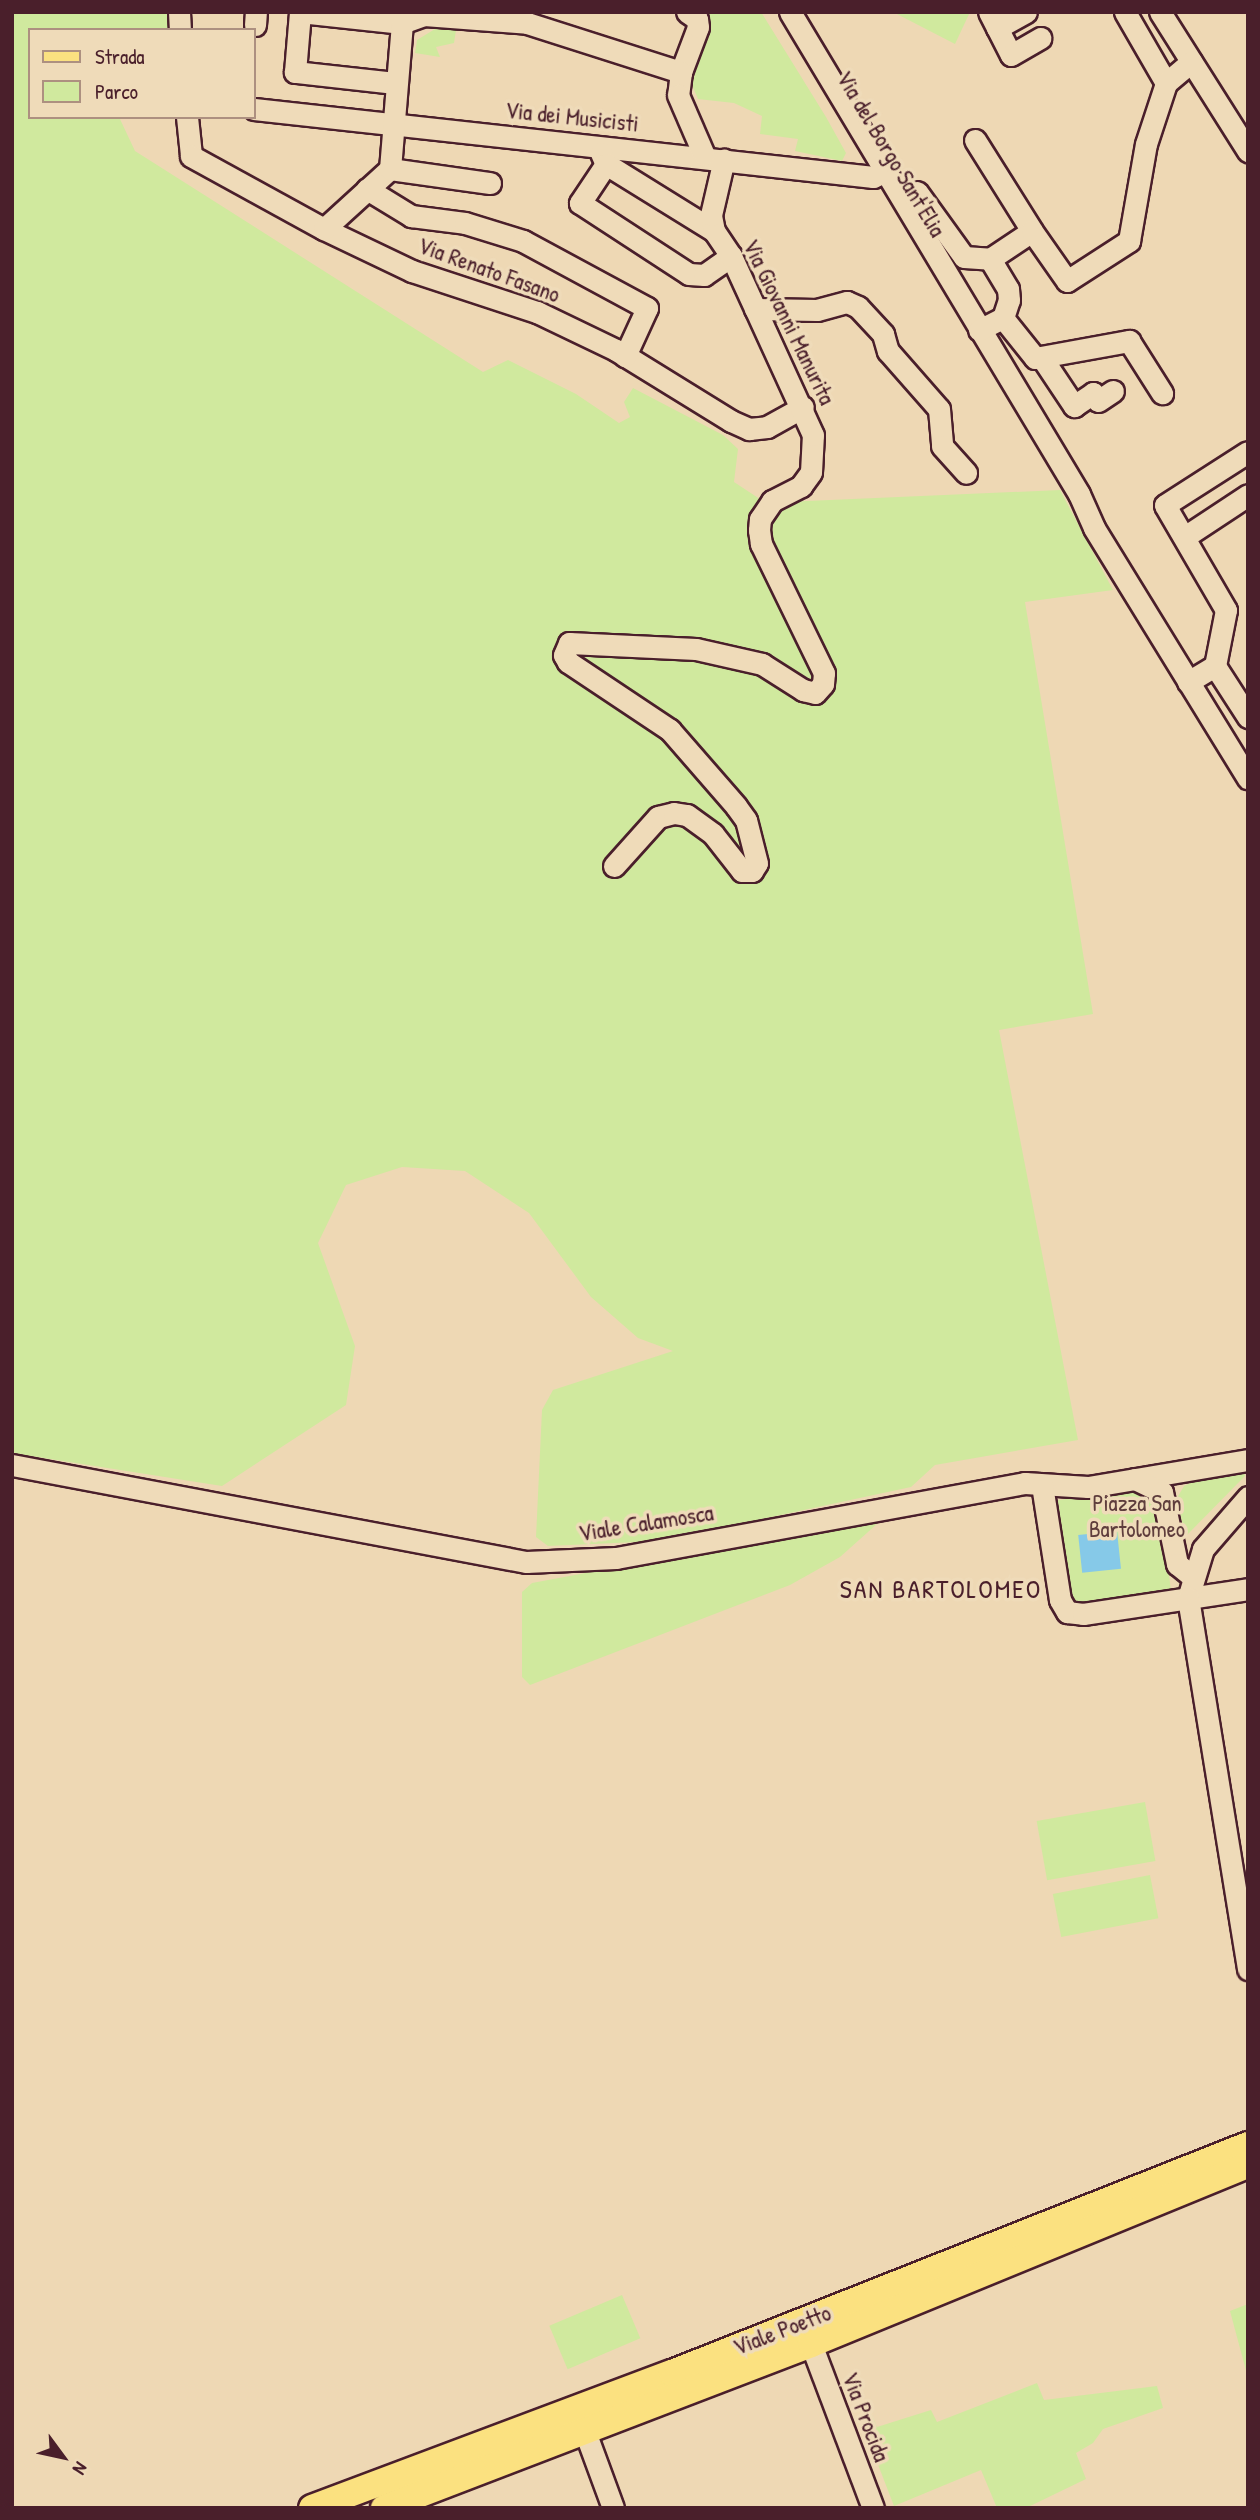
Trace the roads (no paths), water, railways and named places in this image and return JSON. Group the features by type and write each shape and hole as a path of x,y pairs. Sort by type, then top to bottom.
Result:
{"main road":[{"name":"Viale Poetto","path":"312,2508 696,2364 1248,2145"},
{"name":"Viale Poetto","path":"384,2508 811,2344 1248,2165"}],"street":[{"path":"396,83 295,72 300,12 402,23 424,15 527,23 681,72"},
{"path":"687,12 697,19 698,27 681,72 678,95 714,157"},
{"name":"Via del Borgo Sant'Elia","path":"775,12 968,307 974,323 1079,494 1102,521 1201,674 1247,752"},
{"name":"Via del Borgo Sant'Elia","path":"790,12 879,174"},
{"path":"1026,12 993,20 1011,55 1041,37"},
{"path":"975,140 1067,281 1129,241 1146,144 1163,78 1125,12"},
{"path":"1160,12 1248,151"},
{"path":"324,229 390,169 395,142 391,125 402,23"},
{"path":"1163,78 1191,62"},
{"name":"Via dei Musicisti","path":"256,109 391,125 603,156 714,157 879,174"},
{"name":"Via Renato Fasano","path":"187,119 191,156 324,229 421,275 537,312 625,356 749,429 767,427 803,407"},
{"path":"714,231 603,156 580,203 689,274 704,275 731,256"},
{"name":"Via Giovanni Manurita","path":"614,866 657,817 674,813 687,815 723,844 741,871 756,866 746,820 670,730 621,694 580,672 568,662 565,649 577,641 696,649 762,664 803,690 815,693 820,689 824,673 761,544 759,530 760,519 772,501 801,486 811,472 813,435 803,407 731,256 714,231 711,215 714,157"},
{"path":"390,169 490,183"},
{"path":"367,189 411,216 465,223 523,241 647,308 625,356"},
{"path":"917,192 964,257 990,259 1032,231"},
{"path":"990,259 1008,289 1003,318 1027,354 1042,358 1129,341 1162,393"},
{"path":"755,309 817,310 847,302 858,307 883,334 888,351 939,409 942,446 966,473"},
{"path":"974,323 1003,318"},
{"path":"1042,358 1074,406 1093,393 1098,401 1113,391"},
{"path":"1248,452 1165,505 1186,536 1226,610 1201,674 1248,717"},
{"path":"1186,536 1248,495"},
{"name":"Via del Borgo Sant'Elia","path":"1201,674 1248,778"},
{"name":"Viale Calamosca","path":"12,1465 526,1562 616,1558 1025,1483 1088,1487 1248,1460"},
{"path":"1135,1479 1161,1492 1177,1564 1193,1577"},
{"path":"1042,1485 1060,1600 1067,1612 1083,1614 1248,1588"},
{"path":"1248,1497 1203,1549 1188,1598 1248,1969"},
{"name":"Via Procida","path":"811,2344 873,2508"},
{"path":"584,2430 613,2508"}],"water":[{"path":"1117,1531 1121,1569 1082,1573 1078,1535"}],"district":[{"name":"SAN BARTOLOMEO","path":"941,1589"}],"park label":[{"name":"Piazza San Bartolomeo","path":"1137,1516"}]}
